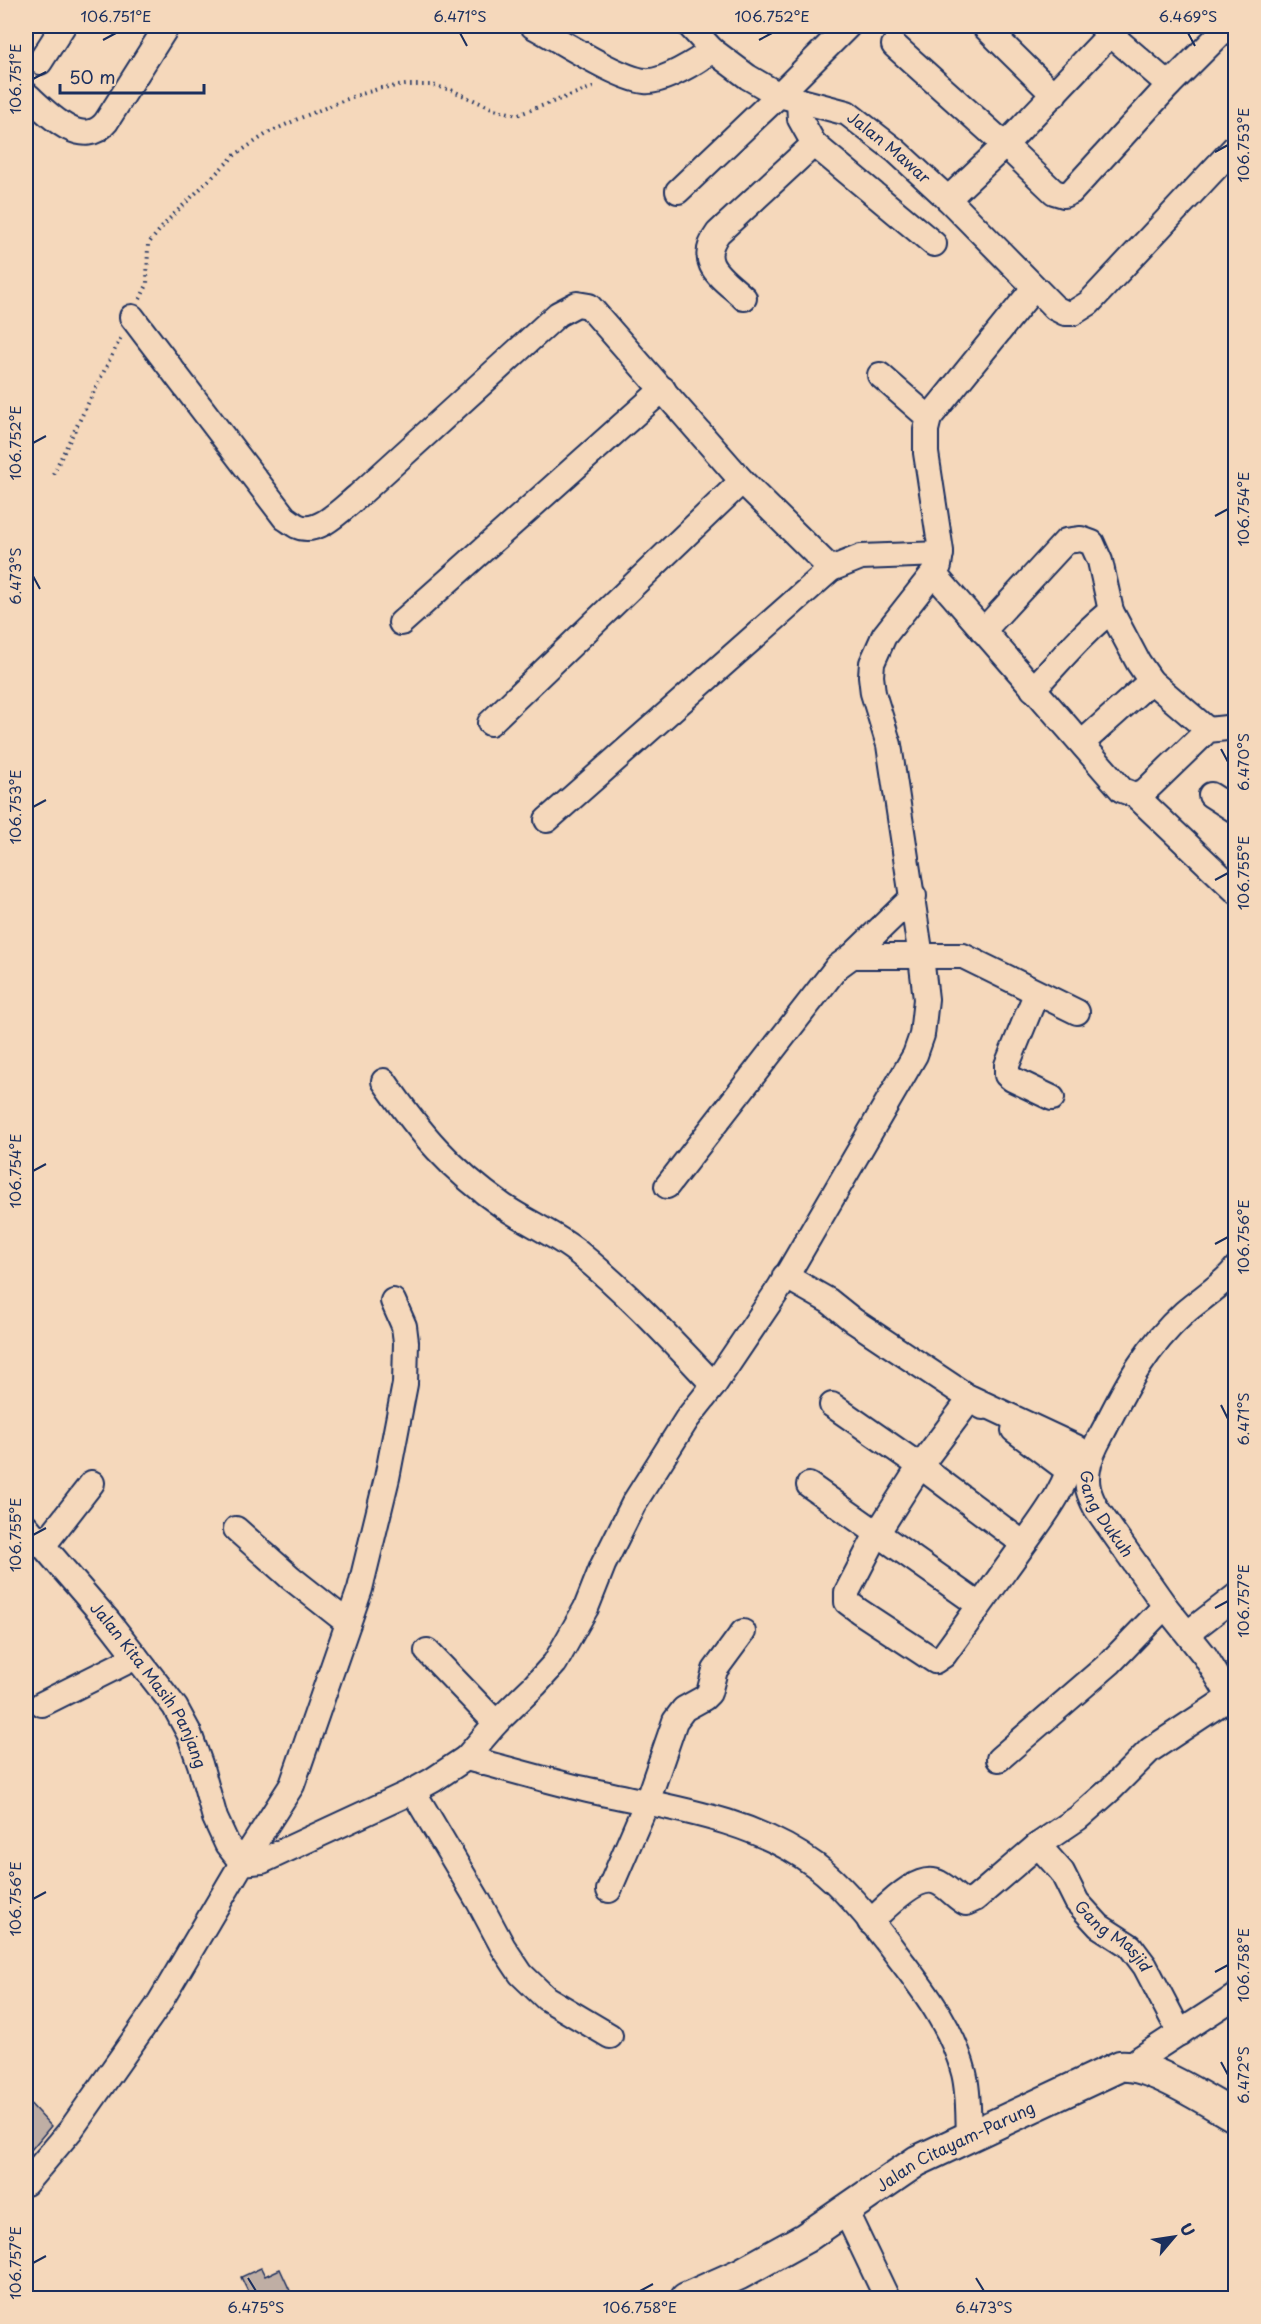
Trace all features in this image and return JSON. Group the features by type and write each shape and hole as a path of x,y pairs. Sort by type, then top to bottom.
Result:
{"main road":[{"name":"Jalan Citayam-Parung","path":"686,2298 740,2274 805,2238 917,2161 1112,2069 1130,2065"},
{"path":"1130,2065 1148,2070 1236,2117"}],"street":[{"path":"40,62 63,26"},
{"path":"26,94 56,121 85,134 96,132 106,122 167,26"},
{"path":"533,26 625,76 647,82 676,72 712,50"},
{"name":"Jalan Mawar","path":"690,26 712,50 748,77 789,98 847,113 896,151 948,199 1034,288 1055,308 1065,313 1073,313 1083,307 1236,146"},
{"path":"678,191 789,98 848,26"},
{"path":"984,26 1054,95"},
{"path":"894,45 1054,192 1064,195 1071,192 1228,26"},
{"path":"948,199 1054,95 1109,28 1170,85"},
{"path":"789,98 814,144 934,244"},
{"path":"744,298 711,266 708,254 710,243 814,144"},
{"path":"1034,288 929,418 926,430 926,453 937,564 983,631 1122,790 1135,795 1236,891"},
{"path":"132,317 285,518 297,526 306,528 323,523 358,496 558,314 577,304 589,306 742,481 831,569"},
{"path":"880,375 929,418"},
{"path":"400,622 663,389"},
{"path":"490,723 742,481"},
{"path":"983,631 1066,541 1081,539 1092,543 1100,561 1111,611 1137,662 1150,681 1208,730"},
{"path":"547,820 831,569 861,557 937,564"},
{"path":"242,1863 262,1861 433,1780 466,1758 495,1723 555,1663 586,1608 603,1565 634,1503 687,1419 714,1385 783,1282 915,1055 922,1035 926,999 914,896 887,735 873,693 871,676 872,663 884,636 937,564"},
{"path":"1034,689 1087,629 1111,611"},
{"path":"1082,743 1150,681"},
{"path":"1135,795 1145,791 1208,730 1236,727"},
{"path":"1211,795 1236,811"},
{"path":"667,1186 837,967 852,956 914,896"},
{"path":"852,956 963,956 1036,994 1077,1012"},
{"path":"1036,994 1007,1065 1007,1075 1052,1098"},
{"path":"384,1081 423,1136 462,1175 504,1206 578,1252 627,1294 714,1385"},
{"name":"Gang Dukuh","path":"1233,1702 1188,1633 1165,1606 1096,1508 1089,1494 1088,1469 1091,1454 1127,1382 1150,1348 1183,1314 1236,1268"},
{"path":"783,1282 829,1301 854,1321 971,1398 1076,1447 1070,1472 1056,1500 944,1655 935,1661 859,1611 848,1602 847,1592 878,1532 920,1466 971,1398"},
{"path":"26,2183 70,2131 157,2007 242,1863 292,1785 360,1589 387,1478 405,1384 404,1326 393,1300"},
{"path":"832,1405 920,1466 1024,1544"},
{"path":"43,1546 92,1483"},
{"path":"809,1485 979,1605"},
{"name":"Jalan Kita Masih Panjang","path":"26,1526 109,1622 161,1687 189,1733 215,1818 227,1844 242,1863"},
{"path":"236,1529 291,1578 348,1623"},
{"path":"1188,1633 1236,1596"},
{"path":"999,1759 1110,1663 1165,1606"},
{"path":"609,1890 647,1802 675,1721 684,1709 709,1693 715,1670 743,1632"},
{"path":"427,1651 495,1723"},
{"path":"42,1704 136,1657"},
{"path":"870,1922 912,1886 925,1880 939,1882 963,1902 970,1901 1038,1845 1078,1818 1150,1750 1233,1702"},
{"path":"466,1758 583,1789 730,1822 794,1851 825,1873 870,1922 920,1984 955,2046 966,2082 969,2136"},
{"path":"413,1791 521,1974 546,1998 610,2036"},
{"name":"Gang Masjid","path":"1038,1845 1062,1872 1077,1902 1099,1926 1130,1946 1145,1966 1180,2033"},
{"path":"1130,2065 1236,1996"},
{"path":"845,2210 887,2298"}],"path":[{"path":"53,474 147,285 148,244 235,155 268,134 352,97 381,88 432,85 451,90 494,109 517,115 625,76"}],"building":[{"path":"26,2099 51,2126 26,2156"},
{"path":"261,2268 265,2276 280,2269 291,2293 280,2298 251,2298 241,2277"}]}
